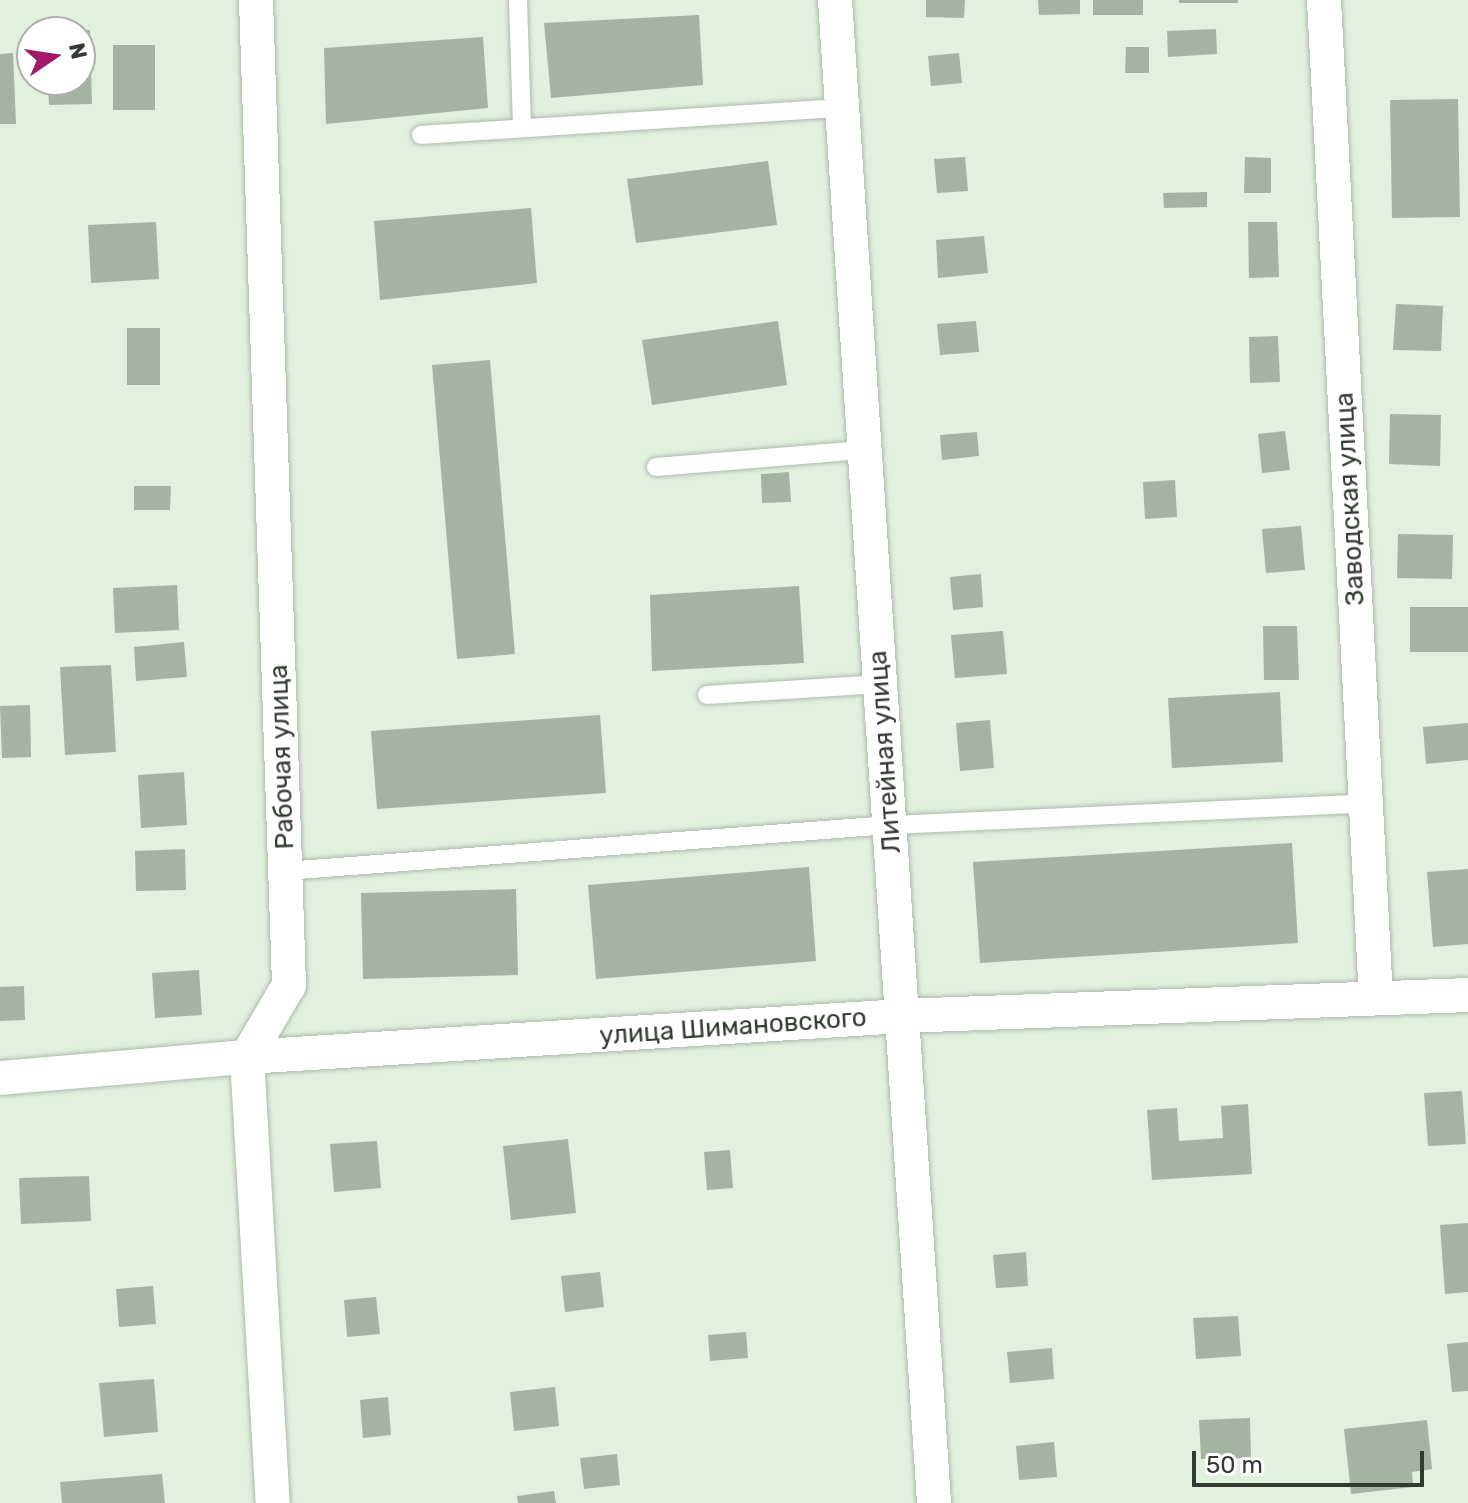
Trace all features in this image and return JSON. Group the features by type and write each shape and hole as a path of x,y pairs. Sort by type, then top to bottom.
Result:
{"street":[{"name":"Рабочая улица","path":"247,1057 289,985 256,0"},
{"name":"Литейная улица","path":"835,0 934,1503"},
{"name":"Заводская улица","path":"1324,0 1376,998"},
{"name":"улица Шимановского","path":"0,1078 247,1057 902,1016 1468,995"},
{"path":"247,1057 273,1503"}],"lane":[{"path":"518,0 522,128"},
{"path":"421,135 843,108"},
{"path":"656,467 865,450"},
{"path":"707,695 880,684"},
{"path":"285,871 890,825 1366,803"}],"building":[{"path":"926,0 965,0 964,18 926,17"},
{"path":"1038,0 1080,0 1080,14 1039,15"},
{"path":"1093,0 1143,0 1143,15 1093,15"},
{"path":"1179,0 1238,0 1238,3 1179,3"},
{"path":"699,15 703,85 551,98 544,23"},
{"path":"1216,29 1217,54 1168,57 1167,31"},
{"path":"483,37 488,108 326,124 324,48"},
{"path":"113,45 155,45 155,110 113,110"},
{"path":"1126,47 1149,47 1149,73 1125,73"},
{"path":"13,53 16,124 0,124 0,54"},
{"path":"959,53 962,83 931,86 928,56"},
{"path":"49,96 92,96 92,104 49,105"},
{"path":"1458,99 1460,217 1392,218 1390,100"},
{"path":"965,157 968,191 937,193 934,159"},
{"path":"1245,157 1271,158 1271,193 1244,193"},
{"path":"768,161 777,225 636,243 627,179"},
{"path":"1207,192 1207,207 1164,208 1163,193"},
{"path":"531,208 537,283 380,300 374,221"},
{"path":"156,222 159,279 91,283 88,225"},
{"path":"1248,222 1277,222 1279,277 1249,278"},
{"path":"984,236 988,273 938,278 936,240"},
{"path":"1396,304 1443,306 1441,351 1393,350"},
{"path":"778,321 787,385 652,405 642,340"},
{"path":"976,321 979,352 940,355 937,324"},
{"path":"127,328 160,328 160,385 127,385"},
{"path":"1278,336 1280,382 1250,383 1249,337"},
{"path":"490,360 515,654 457,659 432,365"},
{"path":"1390,414 1441,415 1440,466 1389,464"},
{"path":"1285,431 1290,470 1262,473 1258,434"},
{"path":"977,432 979,456 942,460 940,435"},
{"path":"789,472 791,502 762,503 761,474"},
{"path":"1175,480 1177,517 1145,519 1143,482"},
{"path":"134,486 171,486 170,510 134,510"},
{"path":"1301,526 1305,570 1266,573 1262,529"},
{"path":"1398,534 1453,535 1452,579 1397,578"},
{"path":"981,574 983,607 953,610 950,577"},
{"path":"177,585 179,630 115,633 113,588"},
{"path":"799,586 804,663 652,671 650,595"},
{"path":"1410,607 1468,607 1468,652 1410,652"},
{"path":"1263,626 1297,626 1299,680 1264,680"},
{"path":"1003,631 1007,674 955,678 951,635"},
{"path":"184,642 187,677 136,681 134,647"},
{"path":"111,665 116,752 65,755 60,667"},
{"path":"1280,692 1283,762 1172,768 1168,698"},
{"path":"30,705 31,757 2,758 0,706"},
{"path":"600,715 606,793 377,809 371,731"},
{"path":"990,720 994,768 960,771 956,723"},
{"path":"1468,723 1468,760 1426,764 1423,727"},
{"path":"184,772 187,825 141,828 138,775"},
{"path":"1292,843 1298,943 980,963 973,862"},
{"path":"185,849 186,890 136,891 135,851"},
{"path":"809,867 816,961 596,979 588,885"},
{"path":"1468,869 1468,944 1433,947 1427,872"},
{"path":"516,889 518,975 363,979 361,893"},
{"path":"199,970 202,1015 155,1018 152,973"},
{"path":"24,986 25,1020 0,1021 0,987"},
{"path":"1462,1091 1466,1144 1428,1146 1424,1093"},
{"path":"1248,1104 1252,1174 1152,1180 1147,1110 1177,1108 1179,1141 1223,1138 1221,1106"},
{"path":"568,1139 576,1213 511,1220 503,1146"},
{"path":"377,1141 381,1188 334,1192 330,1144"},
{"path":"730,1150 733,1188 707,1190 704,1152"},
{"path":"89,1176 91,1221 21,1224 19,1178"},
{"path":"1468,1223 1468,1292 1445,1294 1440,1225"},
{"path":"1026,1252 1028,1286 996,1288 993,1255"},
{"path":"600,1272 604,1307 565,1312 561,1276"},
{"path":"153,1286 156,1324 119,1327 116,1289"},
{"path":"376,1297 380,1334 347,1337 344,1300"},
{"path":"1238,1316 1241,1356 1196,1359 1193,1318"},
{"path":"746,1332 748,1358 710,1361 708,1335"},
{"path":"1468,1342 1468,1391 1452,1392 1447,1344"},
{"path":"1052,1348 1054,1379 1010,1383 1007,1352"},
{"path":"154,1379 158,1432 104,1437 99,1383"},
{"path":"555,1387 559,1426 514,1431 510,1392"},
{"path":"388,1397 391,1435 363,1438 360,1400"},
{"path":"1250,1418 1251,1458 1201,1459 1199,1420"},
{"path":"1427,1420 1432,1469 1412,1472 1413,1487 1351,1494 1344,1429"},
{"path":"1054,1442 1057,1477 1019,1480 1016,1446"},
{"path":"617,1454 620,1485 584,1489 580,1458"},
{"path":"162,1474 165,1503 62,1503 60,1482"},
{"path":"554,1491 556,1503 518,1503 517,1496"}]}
